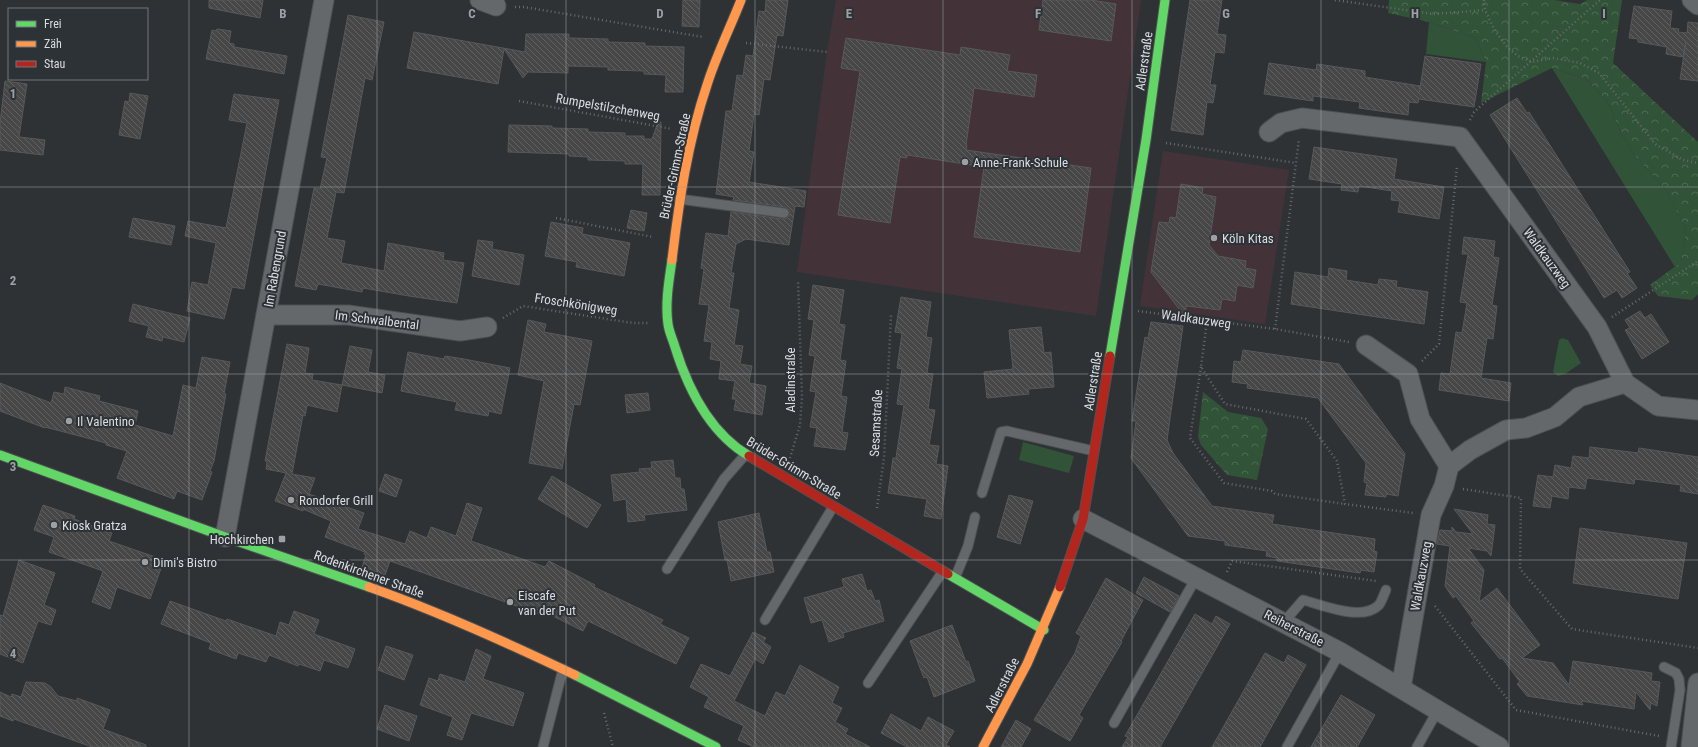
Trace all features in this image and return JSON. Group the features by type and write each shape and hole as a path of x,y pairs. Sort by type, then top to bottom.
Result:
{"street":[{"name":"Im Rabengrund","path":"225,537 324,0"},
{"name":"Brüder-Grimm-Straße","path":"741,0 708,84 693,133 679,199 668,289 668,324 683,372 703,411 735,448 943,572 1044,630"},
{"name":"Adlerstraße","path":"984,747 1044,630 1072,556 1083,519 1146,140 1165,0"},
{"path":"1692,0 1698,5"},
{"path":"1269,132 1281,123 1302,118 1460,137"},
{"name":"Waldkauzweg","path":"1460,137 1597,327 1625,384"},
{"name":"Im Schwalbental","path":"267,315 348,315 460,331 487,327"},
{"path":"1366,345 1408,374 1420,419 1449,466 1470,450 1506,430 1526,428 1548,420 1555,417 1579,397 1625,384 1658,406 1698,410"},
{"name":"Rodenkirchener Straße","path":"0,455 225,537 417,604 563,669 716,747"},
{"name":"Waldkauzweg","path":"1401,688 1431,515 1444,486 1449,466"},
{"name":"Reiherstraße","path":"1083,519 1340,652 1499,747"},
{"path":"1691,747 1698,683"}],"lane":[{"path":"679,199 784,213"},
{"path":"982,493 1001,432 1007,430 1094,451"},
{"path":"667,569 724,479 746,454"},
{"path":"765,620 833,507"},
{"path":"955,578 968,546 975,517"},
{"path":"868,683 943,572"},
{"path":"1114,723 1196,578"},
{"path":"1283,623 1303,600 1354,613 1366,612 1379,604 1386,590"},
{"path":"1287,747 1340,652"},
{"path":"1664,667 1676,673 1680,684 1671,743"},
{"path":"542,747 563,669"},
{"path":"1417,747 1438,710"}],"path":[{"path":"1335,0 1433,14 1485,10"},
{"path":"1484,0 1485,10 1495,31 1508,48 1518,56 1532,62 1553,58 1580,63 1599,73 1656,144 1683,160 1698,164"},
{"path":"1408,374 1440,344 1460,137 1474,112 1600,0"},
{"path":"488,3 524,7 724,41 827,52"},
{"name":"Rumpelstilzchenweg","path":"520,101 693,133"},
{"path":"1274,329 1302,118"},
{"path":"1146,140 1296,163"},
{"path":"556,218 673,241"},
{"path":"1597,327 1698,261"},
{"name":"Aladinstraße","path":"785,478 800,425 802,397 798,280"},
{"name":"Froschkönigweg","path":"487,327 523,306 633,323 668,324"},
{"name":"Waldkauzweg","path":"1118,308 1274,329 1366,345"},
{"name":"Sesamstraße","path":"874,531 884,458 891,315"},
{"path":"1207,321 1190,438 1224,483 1272,491 1275,494 1431,515"},
{"path":"1201,367 1226,404 1306,419 1337,461 1345,504"},
{"path":"1444,486 1521,498 1520,569 1572,629 1698,648"},
{"path":"1219,589 1232,561 1380,581"},
{"path":"1419,587 1516,710 1671,743"},
{"path":"608,691 604,710 613,747"}],"shaded area":[{"name":"Anne-Frank-Schule","path":"836,0 1141,0 1096,316 797,272 827,52"},
{"name":"Köln Kitas","path":"1163,151 1289,170 1265,324 1140,306"}],"green space":[{"path":"1389,0 1554,0 1580,4 1587,0 1622,0 1613,63 1698,142 1698,294 1692,300 1658,296 1650,285 1681,262 1686,229 1666,190 1637,158 1623,137 1607,101 1586,79 1552,68 1481,103 1486,62 1475,38 1429,22 1388,13"},
{"path":"1429,22 1475,38 1486,62 1426,54"},
{"path":"1552,68 1586,79 1607,101 1623,137 1637,158 1666,190 1686,229 1681,263 1675,267"},
{"path":"1562,338 1568,340 1581,363 1565,374 1558,376 1553,372 1559,340"},
{"path":"1203,392 1228,412 1261,418 1268,429 1257,480 1227,475 1201,445 1198,437"},
{"path":"1023,442 1074,456 1069,473 1019,460"}],"building":[{"path":"209,0 263,0 260,18 209,8"},
{"path":"683,0 700,0 699,27 682,26"},
{"path":"766,0 788,0 783,36 777,35 770,80 764,79 759,115 754,114 749,151 754,152 749,182 806,191 804,207 795,206 789,245 746,239 736,244 731,273 734,273 729,308 739,310 734,345 743,346 740,364 752,366 749,383 766,386 762,415 734,410 736,399 732,399 735,381 719,379 721,361 710,359 712,342 704,341 709,305 699,304 704,269 701,268 706,233 728,236 731,212 783,219 787,218 790,214 789,210 785,207 733,200 734,197 716,194 726,111 732,111 737,75 743,76 746,55 753,56 759,11 765,12"},
{"path":"1043,0 1091,0 1116,4 1111,41 1039,30"},
{"path":"1190,0 1222,0 1217,34 1226,35 1224,53 1215,52 1210,85 1216,85 1213,103 1207,102 1203,135 1171,130"},
{"path":"1634,6 1672,11 1670,28 1679,29 1678,32 1687,33 1688,22 1698,23 1698,81 1680,79 1686,42 1683,57 1666,54 1667,47 1638,42 1638,39 1629,38"},
{"path":"348,15 384,22 372,80 365,78 344,193 336,192 327,238 345,241 341,263 384,271 388,243 444,253 443,260 464,263 457,303 363,288 362,292 318,284 316,290 295,286 314,188 320,189 327,158 321,157"},
{"path":"217,29 231,31 229,43 234,44 234,47 287,56 284,74 206,59 212,30 216,31"},
{"path":"414,32 525,52 526,34 569,34 569,38 608,39 608,42 645,43 645,46 684,47 683,92 665,92 666,75 644,74 644,71 608,70 608,67 568,66 568,73 528,72 523,78 504,49 498,84 407,68"},
{"path":"846,38 960,55 961,47 1010,55 1007,71 1037,75 1034,97 974,88 966,150 1091,168 1080,252 974,237 984,167 907,155 907,158 900,157 890,223 838,215 860,71 841,68"},
{"path":"1425,56 1481,64 1474,107 1419,99 1418,103 1409,102 1408,115 1359,108 1360,102 1313,96 1313,101 1264,94 1269,63 1316,70 1317,64 1365,71 1365,77 1420,86 1419,94"},
{"path":"5,81 27,84 19,137 45,140 43,155 0,150 0,123"},
{"path":"130,93 148,96 140,139 119,135 125,101 129,102"},
{"path":"234,94 279,100 244,289 232,287 224,319 187,311 192,282 208,285 216,243 185,236 188,221 226,228 247,123 229,120"},
{"path":"1517,98 1527,113 1529,112 1630,272 1627,273 1637,288 1622,298 1617,290 1604,298 1490,115"},
{"path":"658,122 661,122 660,195 642,195 643,164 625,164 625,161 588,160 588,157 569,156 569,154 508,152 509,125 588,129 588,132 625,133 625,136 644,136 644,139 652,139"},
{"path":"1314,147 1397,159 1394,179 1444,187 1439,219 1398,212 1400,201 1391,200 1392,191 1359,186 1358,192 1341,190 1342,184 1309,179"},
{"path":"1181,184 1203,188 1202,194 1216,197 1209,245 1218,256 1246,261 1245,268 1256,270 1253,288 1237,285 1235,301 1222,299 1220,310 1186,306 1185,317 1151,272 1159,222 1169,223 1170,217 1176,218"},
{"path":"631,210 647,213 644,231 627,228"},
{"path":"133,218 175,226 171,245 129,237"},
{"path":"551,222 583,228 582,234 630,243 624,276 576,267 577,262 545,256"},
{"path":"1464,237 1495,241 1493,257 1499,258 1492,305 1497,306 1493,339 1487,338 1481,378 1511,383 1509,401 1439,390 1441,373 1450,374 1456,332 1462,333 1467,303 1460,302 1468,254 1462,254"},
{"path":"478,240 493,242 492,249 524,255 519,285 472,276"},
{"path":"1329,268 1347,271 1346,280 1378,285 1379,279 1397,281 1396,287 1428,292 1424,324 1291,304 1295,272 1328,277"},
{"path":"813,285 844,290 839,324 845,325 840,360 846,361 841,396 847,397 842,432 848,433 845,450 814,446 817,428 810,427 816,392 810,391 815,356 809,355 814,320 808,319"},
{"path":"901,297 931,302 926,337 932,338 927,373 933,374 928,409 935,410 929,445 939,446 936,464 948,466 941,519 924,516 927,499 888,493 893,458 896,458 904,405 897,404 902,369 897,368 902,333 895,332"},
{"path":"133,304 190,318 184,342 163,337 162,341 146,337 149,326 129,321"},
{"path":"1640,311 1645,318 1651,314 1669,342 1642,359 1625,330 1630,328 1625,320"},
{"path":"528,320 546,324 544,332 592,341 580,405 574,404 562,469 529,463 544,381 518,375"},
{"path":"1151,322 1183,326 1167,440 1173,453 1212,506 1274,515 1272,524 1375,539 1374,551 1377,552 1374,572 1361,570 1360,573 1277,561 1277,558 1266,556 1267,551 1225,545 1225,541 1188,536 1131,458 1136,421 1132,421 1145,337 1148,338"},
{"path":"1041,327 1044,353 1051,352 1054,387 1028,389 1029,394 987,398 984,372 1013,369 1009,330"},
{"path":"287,344 309,348 305,373 313,374 312,380 342,385 337,412 307,405 305,416 303,415 292,474 315,478 309,494 364,513 358,529 405,544 410,531 427,538 431,527 456,536 467,503 482,508 471,541 545,567 549,561 595,585 594,587 663,620 660,624 689,638 676,664 588,621 583,631 541,610 539,614 390,561 385,575 362,567 366,555 364,554 365,552 325,537 331,521 303,509 303,511 275,501 286,473 266,469 267,461 265,461"},
{"path":"350,346 372,350 368,372 385,375 382,393 342,385"},
{"path":"1243,350 1339,364 1405,454 1398,496 1386,494 1386,497 1365,495 1367,483 1364,482 1366,463 1318,398 1247,388 1248,384 1232,382 1234,361 1241,362"},
{"path":"408,352 444,359 445,356 510,368 501,414 489,411 488,416 455,410 457,402 401,391"},
{"path":"202,357 230,362 214,461 210,471 212,472 202,500 177,491 174,499 117,478 127,451 106,445 106,443 45,428 0,411 0,383 51,403 54,392 64,394 65,387 100,396 99,401 138,411 135,425 173,436 183,385 196,388"},
{"path":"648,393 650,410 627,413 625,395"},
{"path":"1590,447 1638,453 1639,448 1698,457 1698,494 1680,491 1681,485 1635,479 1634,484 1587,478 1585,489 1569,487 1568,499 1552,496 1550,508 1533,506 1538,475 1553,477 1555,465 1571,468 1573,456 1589,458"},
{"path":"673,460 675,478 680,478 681,489 684,489 687,510 644,515 645,520 628,522 626,499 614,501 611,475 640,472 639,469 652,468 651,462"},
{"path":"385,474 402,480 396,497 379,491"},
{"path":"552,476 601,505 587,528 538,499"},
{"path":"1009,495 1033,501 1020,544 997,537"},
{"path":"43,505 75,516 74,519 112,533 109,541 164,560 150,599 117,587 110,609 92,602 103,571 49,552 54,537 34,530"},
{"path":"1454,509 1488,515 1487,524 1495,525 1491,556 1487,551 1468,548 1484,570 1479,602 1497,588 1540,645 1522,658 1553,663 1569,685 1573,661 1652,673 1651,681 1660,682 1657,706 1651,703 1650,710 1636,692 1634,709 1581,701 1583,705 1527,696 1517,684 1520,682 1502,658 1500,659 1471,623 1474,621 1456,596 1453,598 1445,586 1450,546 1437,544 1440,530 1452,531 1452,527 1456,532 1473,534"},
{"path":"759,513 767,552 770,552 774,572 731,581 727,560 725,560 718,522"},
{"path":"1580,528 1687,543 1678,599 1573,583"},
{"path":"19,560 55,573 44,605 56,610 51,625 38,621 23,663 0,654 0,615 3,616"},
{"path":"862,574 867,591 871,590 875,601 879,600 884,621 843,633 844,637 829,642 822,620 811,623 804,598 844,587 842,579"},
{"path":"1144,577 1179,596 1170,612 1136,593"},
{"path":"1106,578 1143,600 1121,641 1122,642 1079,715 1083,718 1070,741 1034,720 1075,653 1081,636 1076,633"},
{"path":"170,601 226,621 227,619 276,636 280,622 289,625 294,611 319,620 314,634 355,649 348,668 324,660 320,671 299,664 298,666 269,655 266,662 238,653 236,659 209,649 211,643 161,624"},
{"path":"1195,614 1212,624 1216,616 1230,624 1160,747 1122,747 1128,737 1125,736"},
{"path":"952,625 975,681 934,697 927,677 924,678 910,641"},
{"path":"753,632 766,638 763,642 771,647 763,664 755,659 734,701 765,716 776,692 785,696 800,665 839,687 832,703 842,708 835,722 848,729 845,734 870,747 754,747 738,740 744,726 704,707 709,697 690,687 701,664 730,676"},
{"path":"386,646 413,655 404,680 378,670"},
{"path":"476,649 491,656 483,679 524,693 513,726 471,713 462,740 447,735 453,717 420,705 429,678 438,681 440,674 465,682"},
{"path":"1265,653 1284,663 1288,655 1306,665 1260,747 1212,747"},
{"path":"26,682 45,683 51,687 58,696 77,701 77,698 110,710 103,729 146,745 146,747 92,747 14,719 13,721 0,716 0,692 11,697 12,694 21,697"},
{"path":"1341,695 1375,715 1357,747 1311,747"},
{"path":"385,705 417,716 409,741 377,729"},
{"path":"891,714 921,731 928,717 954,731 946,745 950,747 907,747 881,733"},
{"path":"1016,720 1031,729 1021,747 1001,747"}],"traffic: fast":[{"path":"1110,356 1146,140 1165,0"},
{"path":"672,260 667,316 669,330 680,363 702,409 723,435 749,456"},
{"path":"0,455 225,537 369,587"},
{"path":"948,574 1044,630"},
{"path":"575,675 716,747"}],"traffic: slow":[{"path":"672,260 681,193 694,128 711,74 741,0"},
{"path":"369,587 474,628 575,675"},
{"path":"983,747 1027,664 1060,587"}],"traffic: jam":[{"path":"1060,587 1083,519 1110,356"},
{"path":"749,456 948,574"}],"place":[{"name":"Anne-Frank-Schule","path":"965,162"},
{"name":"Köln Kitas","path":"1214,238"},
{"name":"Il Valentino","path":"69,421"},
{"name":"Rondorfer Grill","path":"291,500"},
{"name":"Kiosk Gratza","path":"54,525"},
{"name":"Hochkirchen","path":"282,539"},
{"name":"Dimi's Bistro","path":"145,562"},
{"name":"Eiscafe van der Put","path":"510,602"}]}
